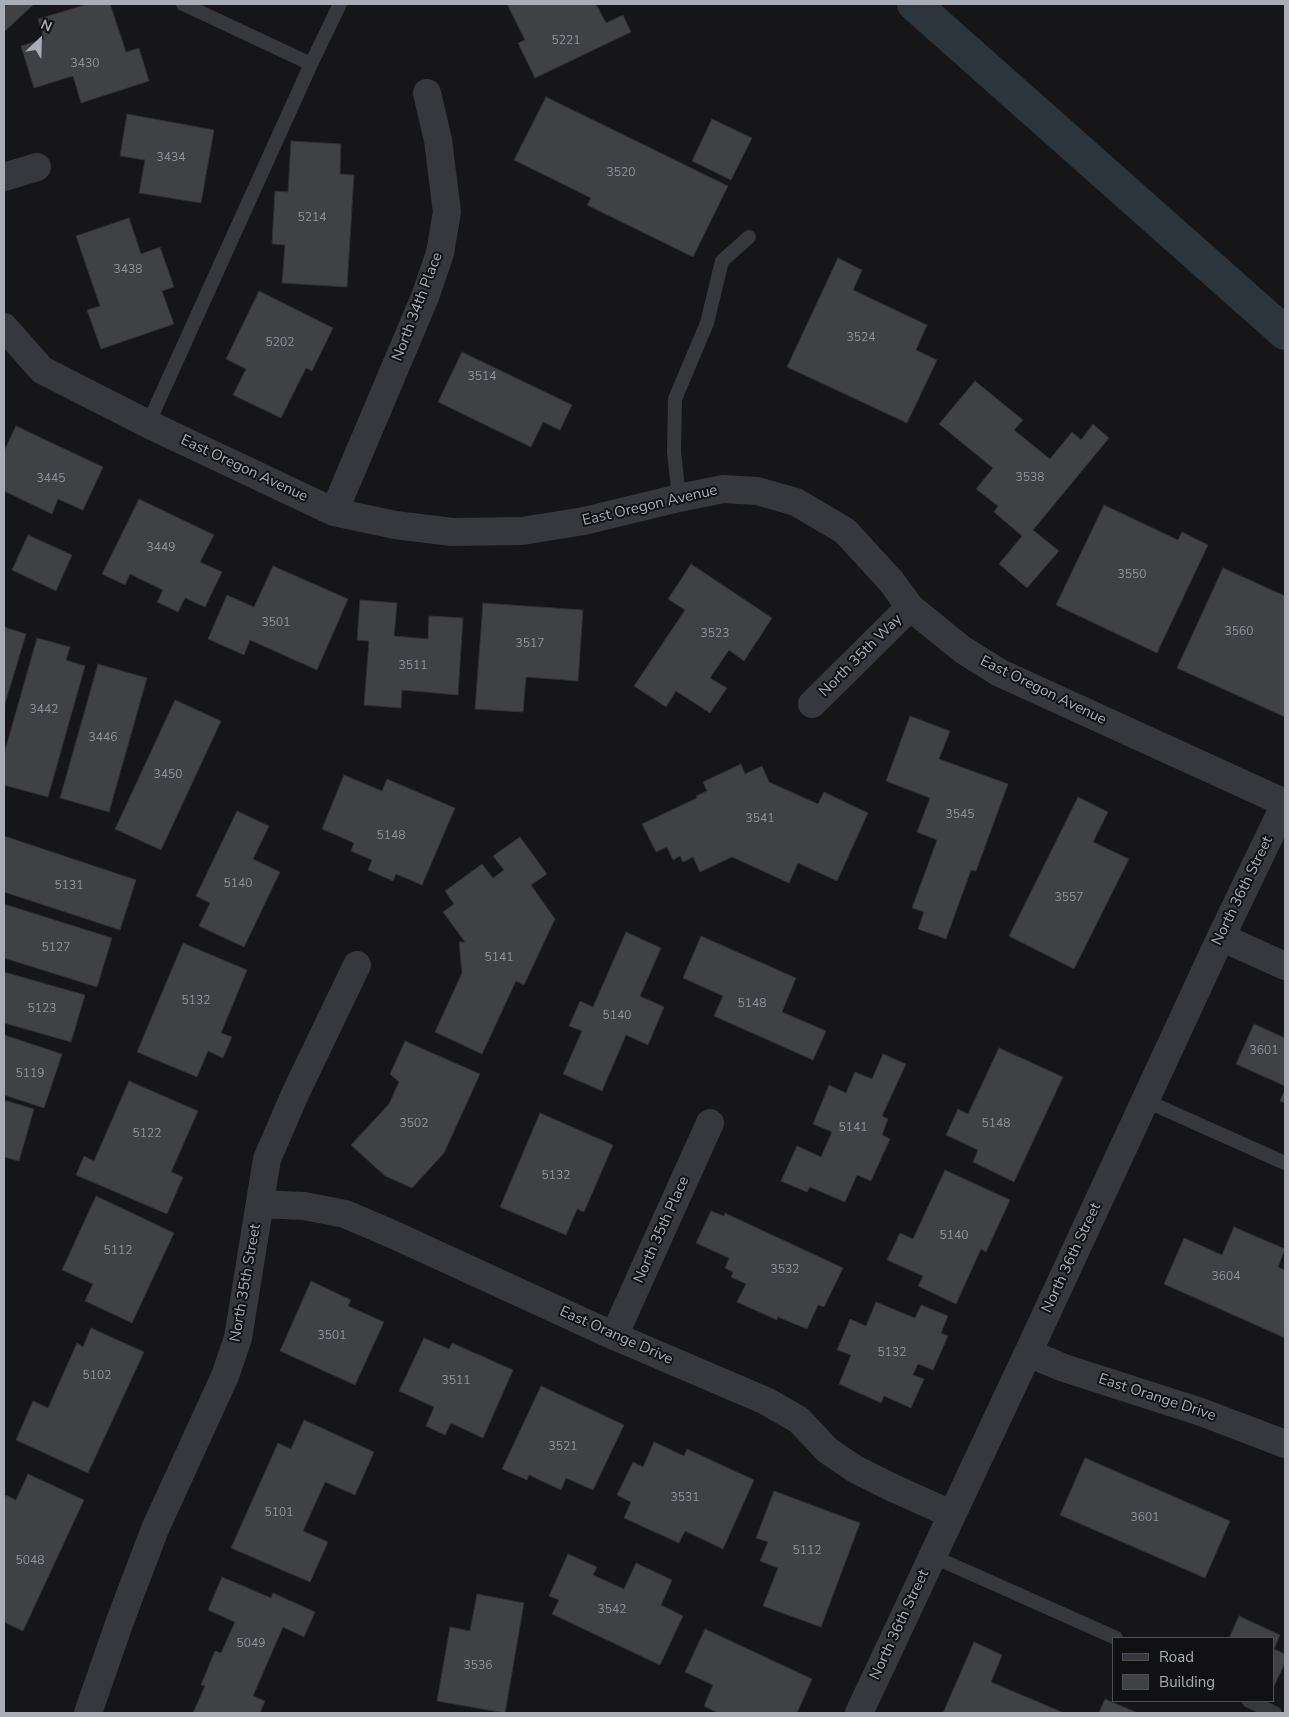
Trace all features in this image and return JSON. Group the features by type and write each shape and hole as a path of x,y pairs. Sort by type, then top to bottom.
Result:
{"street":[{"name":"North 34th Place","path":"334,512 425,297 440,253 447,212 438,140 427,93"},
{"path":"4,177 37,167"},
{"name":"East Oregon Avenue","path":"4,327 42,370 148,424 334,512 395,525 452,532 522,531 584,521 723,489 757,491 796,502 845,531 891,581 910,607 964,650 1000,673 1285,803"},
{"name":"North 35th Way","path":"812,704 910,607"},
{"name":"North 36th Street","path":"859,1713 1144,1100 1285,803"},
{"path":"1221,937 1285,966"},
{"name":"North 35th Street","path":"88,1713 120,1620 155,1529 225,1376 238,1338 267,1159 296,1092 357,965"},
{"name":"North 35th Place","path":"614,1336 710,1123"},
{"name":"East Orange Drive","path":"260,1204 304,1206 345,1214 614,1336 766,1401 799,1420 828,1450 855,1469 951,1514"},
{"name":"East Orange Drive","path":"1028,1353 1064,1368 1202,1412 1285,1444"}],"lane":[{"path":"183,4 311,64"},
{"path":"148,424 340,4"},
{"path":"679,498 674,452 674,399 707,323 722,261 749,236"},
{"path":"1144,1100 1285,1163"},
{"path":"932,1556 1114,1637"},
{"path":"1251,1702 1274,1713"}],"building":[{"path":"4,4 32,4 33,5 4,32"},
{"path":"88,4 110,4 126,52 139,48 149,81 81,103 73,76 34,88 21,46 44,39 38,19"},
{"path":"507,4 596,4 606,23 623,15 631,32 535,78 518,43 525,40"},
{"path":"546,97 728,186 693,257 587,205 591,198 514,160"},
{"path":"127,114 214,130 201,203 139,193 145,160 120,156"},
{"path":"712,119 752,138 731,180 692,161"},
{"path":"291,141 341,144 340,174 354,175 347,287 282,283 285,245 272,244 275,191 288,192"},
{"path":"129,218 141,254 160,247 174,287 162,291 174,324 101,349 87,310 100,306 76,236"},
{"path":"838,258 862,270 853,290 927,325 916,350 937,360 907,423 787,367"},
{"path":"259,291 333,328 312,371 306,368 281,418 233,395 246,369 226,359"},
{"path":"462,352 572,405 560,430 543,422 531,447 438,402"},
{"path":"975,381 1023,420 1014,430 1050,459 1072,432 1081,440 1093,424 1109,438 1033,530 1059,551 1027,588 999,564 1022,536 994,512 998,506 976,489 993,468 939,424"},
{"path":"16,426 103,467 83,510 58,499 52,514 4,491 4,451"},
{"path":"139,499 214,535 200,562 222,572 205,607 185,598 178,612 157,602 163,590 130,574 125,585 102,574"},
{"path":"1104,505 1178,540 1182,532 1208,545 1157,653 1056,605"},
{"path":"28,535 72,555 56,591 12,570"},
{"path":"691,564 772,618 744,661 729,650 710,678 727,688 710,713 676,691 666,707 634,686 685,610 668,599"},
{"path":"273,566 348,599 317,670 250,640 244,655 208,639 227,595 254,607"},
{"path":"1223,568 1285,596 1285,717 1177,668"},
{"path":"360,600 397,603 394,636 428,639 429,616 463,618 458,695 402,690 401,708 364,705 369,641 357,640"},
{"path":"483,603 583,610 578,681 526,677 523,712 475,709"},
{"path":"4,627 26,634 4,707"},
{"path":"37,638 70,647 66,660 85,666 48,797 4,785 4,754"},
{"path":"98,664 147,678 109,812 60,798"},
{"path":"175,700 221,721 161,850 115,829"},
{"path":"910,716 950,731 939,759 1008,784 976,871 971,870 946,939 918,929 924,912 912,908 937,840 917,832 930,798 886,781"},
{"path":"741,764 745,774 762,766 769,782 818,804 824,792 868,813 837,881 798,863 789,883 732,857 700,872 693,857 683,862 680,856 673,860 667,847 656,852 642,824 697,798 696,796 707,791 703,782"},
{"path":"344,775 382,791 387,779 455,808 422,885 396,874 393,881 368,870 372,860 351,851 354,843 322,829"},
{"path":"1078,797 1108,812 1093,842 1129,859 1074,969 1009,936"},
{"path":"237,811 269,826 253,859 280,872 244,947 199,926 210,903 196,896"},
{"path":"4,836 136,880 120,930 4,892"},
{"path":"520,837 547,874 531,885 555,919 524,985 516,981 482,1054 435,1032 462,973 459,942 465,942 443,912 454,904 445,891 482,864 493,878 504,870 493,856"},
{"path":"4,904 112,938 97,987 4,958"},
{"path":"626,932 661,948 640,996 664,1007 648,1045 626,1035 602,1091 563,1074 582,1031 569,1026 580,1001 593,1007"},
{"path":"701,936 796,978 782,1012 826,1031 813,1060 714,1016 723,996 683,978"},
{"path":"183,943 247,970 221,1033 232,1037 223,1058 208,1051 197,1077 137,1052"},
{"path":"4,972 85,995 71,1042 4,1023"},
{"path":"1254,1024 1285,1038 1285,1086 1236,1064"},
{"path":"4,1035 62,1054 44,1108 4,1095"},
{"path":"405,1041 480,1074 444,1153 412,1188 385,1176 351,1145 389,1104 399,1082 390,1074"},
{"path":"999,1048 1063,1077 1014,1182 973,1162 978,1150 946,1135 958,1109 968,1114"},
{"path":"883,1054 906,1064 882,1116 888,1119 882,1135 890,1139 871,1181 857,1175 845,1202 810,1187 807,1192 781,1181 797,1146 821,1157 832,1132 813,1124 829,1085 846,1093 855,1072 872,1079"},
{"path":"129,1081 198,1111 171,1172 183,1177 167,1214 76,1175 84,1156 94,1161"},
{"path":"1285,1089 1285,1103 1280,1101"},
{"path":"4,1100 34,1109 19,1161 4,1157"},
{"path":"540,1113 613,1145 584,1212 577,1209 566,1235 500,1207"},
{"path":"945,1170 1010,1200 986,1252 981,1249 956,1304 918,1286 923,1276 887,1260 900,1233 913,1239"},
{"path":"96,1196 174,1233 132,1323 85,1301 93,1284 62,1270"},
{"path":"711,1211 724,1216 725,1213 843,1268 824,1307 818,1305 807,1329 778,1317 777,1320 737,1302 746,1284 731,1277 733,1272 725,1268 729,1258 696,1243"},
{"path":"1234,1227 1285,1249 1278,1267 1285,1270 1285,1338 1164,1284 1184,1238 1222,1255"},
{"path":"311,1281 351,1300 348,1306 384,1322 355,1385 280,1351"},
{"path":"876,1302 915,1318 921,1305 948,1316 941,1333 948,1336 933,1370 918,1364 913,1375 924,1379 911,1408 884,1396 881,1403 839,1384 851,1355 837,1350 850,1319 866,1326"},
{"path":"91,1328 144,1352 88,1473 16,1440 33,1401 48,1408 77,1343 83,1347"},
{"path":"424,1338 449,1349 452,1343 513,1370 483,1438 451,1423 445,1435 426,1426 434,1407 399,1391"},
{"path":"541,1386 624,1425 593,1490 566,1478 561,1490 529,1475 527,1480 502,1469"},
{"path":"304,1420 374,1452 355,1495 325,1482 303,1531 328,1542 310,1582 231,1548 278,1443 291,1449"},
{"path":"654,1442 684,1456 687,1449 754,1480 723,1549 685,1531 679,1543 624,1518 631,1502 617,1495 633,1462 643,1467"},
{"path":"1085,1458 1230,1521 1205,1578 1060,1515"},
{"path":"28,1474 84,1500 23,1631 4,1622 4,1499 6,1495 16,1500"},
{"path":"774,1491 860,1523 821,1627 763,1606 778,1568 760,1561 768,1542 756,1538"},
{"path":"568,1554 597,1567 593,1575 624,1589 636,1563 672,1580 661,1605 683,1616 660,1665 552,1614 559,1600 549,1596"},
{"path":"222,1577 271,1598 273,1593 315,1612 304,1637 283,1627 253,1696 265,1701 260,1713 193,1713 205,1686 201,1685 215,1651 221,1653 235,1622 208,1610"},
{"path":"477,1594 524,1603 505,1713 437,1701 450,1627 470,1631"},
{"path":"1239,1616 1280,1635 1274,1649 1274,1637 1229,1637"},
{"path":"705,1629 812,1679 797,1713 718,1713 704,1706 713,1685 685,1672"},
{"path":"974,1642 1002,1655 991,1682 1064,1713 943,1713"},
{"path":"1274,1649 1285,1654 1285,1663 1274,1686"},
{"path":"1105,1699 1138,1713 1099,1713"}],"waterway":[{"path":"914,4 1285,333"}]}
